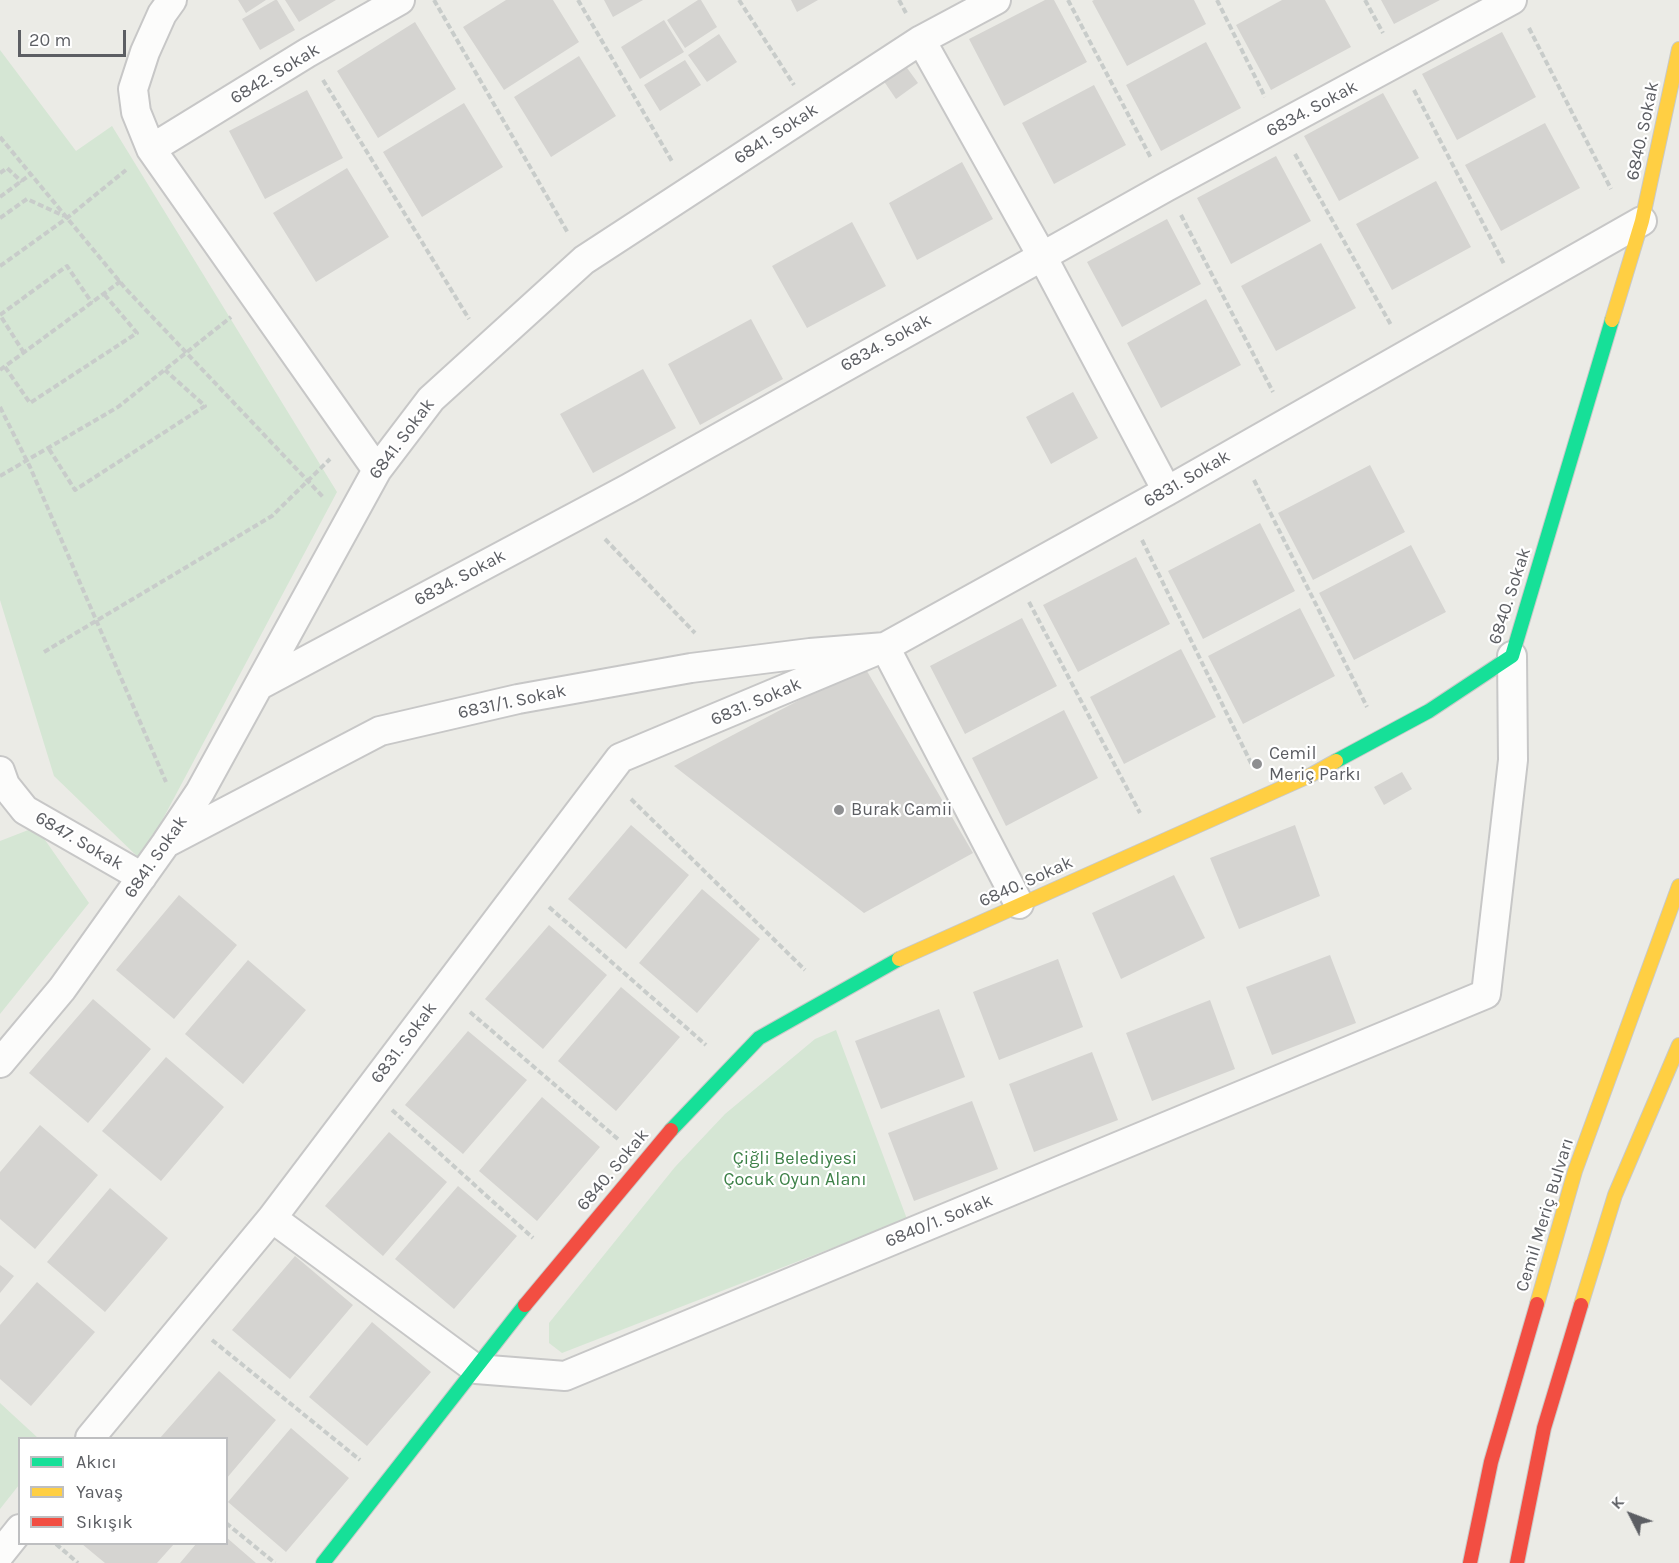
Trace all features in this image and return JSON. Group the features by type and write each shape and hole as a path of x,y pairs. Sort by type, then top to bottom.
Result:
{"street":[{"path":"172,0 162,14 145,52 133,89 135,112 151,149 377,470"},
{"name":"6842. Sokak","path":"151,149 400,0"},
{"name":"6841. Sokak","path":"0,1063 62,990 200,792 377,470 431,399 584,260 921,40 996,0"},
{"name":"6834. Sokak","path":"260,685 581,513 1166,187 1399,61 1519,10"},
{"path":"921,40 1042,256 1167,491"},
{"name":"6840. Sokak","path":"323,1563 560,1262 644,1162 759,1038 896,960 1311,775 1429,711 1512,656 1636,224 1679,49"},
{"name":"6840. Sokak","path":"1636,224 1670,159"},
{"name":"6831. Sokak","path":"91,1437 272,1218 620,758 885,647 1128,513 1636,224"},
{"path":"885,647 1019,904"},
{"name":"6831/1. Sokak","path":"174,832 380,731 518,699 691,668 810,653 885,647"},
{"name":"6840/1. Sokak","path":"476,1369 565,1376 1486,994 1513,760 1512,656"},
{"name":"6847. Sokak","path":"0,771 7,800 142,877"},
{"name":"Cemil Meriç Bulvarı","path":"1470,1563 1491,1462 1575,1171 1679,886"},
{"path":"1517,1563 1544,1428 1615,1194 1679,1045"},
{"path":"272,1218 476,1369"},
{"path":"0,1554 18,1532"}],"path":[{"path":"434,0 584,260"},
{"path":"579,0 689,191"},
{"path":"739,0 811,112"},
{"path":"1068,0 1288,422"},
{"path":"1217,0 1279,126 1407,355"},
{"path":"1519,10 1636,224"},
{"path":"307,54 486,348"},
{"path":"1399,61 1519,291"},
{"path":"0,137 121,281 347,524"},
{"path":"0,266 67,218 151,149"},
{"path":"0,173 7,168 23,182"},
{"path":"0,197 32,174"},
{"path":"0,218 27,199 67,218"},
{"path":"24,353 0,315 66,266 92,303"},
{"path":"0,370 121,281"},
{"path":"5,367 30,403 137,333 104,294"},
{"path":"0,476 118,407 255,297"},
{"path":"49,449 75,490 205,406 165,370"},
{"path":"0,407 27,461 165,778 174,832"},
{"path":"44,652 272,516 309,482 353,435"},
{"path":"1238,450 1382,736"},
{"path":"581,513 725,664"},
{"path":"1128,513 1267,795"},
{"path":"1015,575 1156,843"},
{"path":"607,775 832,997"},
{"path":"524,885 731,1067"},
{"path":"444,990 644,1162"},
{"path":"370,1089 560,1262"},
{"path":"188,1321 387,1482"},
{"path":"228,1524 275,1563"},
{"path":"57,1545 78,1563"}],"green space":[{"path":"0,50 76,151 112,126 337,492 141,860 54,776 0,600"},
{"path":"36,827 89,903 0,1014 0,841"},
{"name":"Çiğli Belediyesi Çocuk Oyun Alanı","path":"836,1030 907,1219 562,1353 549,1343 549,1323 675,1167 725,1114 815,1039"},
{"path":"0,1403 37,1437 18,1437 18,1486 0,1509"}],"building":[{"path":"238,0 266,0 246,13"},
{"path":"275,0 295,30 260,50 242,19"},
{"path":"285,0 336,0 299,22"},
{"path":"506,0 553,0 579,42 504,90 463,27"},
{"path":"604,0 643,0 613,17"},
{"path":"701,0 717,27 685,48 667,20"},
{"path":"791,0 818,0 797,12"},
{"path":"1045,0 1054,0 1087,62 1004,106 969,39"},
{"path":"1194,0 1206,24 1127,66 1092,1"},
{"path":"1282,0 1325,0 1351,47 1271,90 1236,25"},
{"path":"1381,0 1440,0 1394,24"},
{"path":"664,20 684,52 640,79 621,47"},
{"path":"415,22 456,89 378,138 337,71"},
{"path":"1502,32 1536,97 1457,140 1422,74"},
{"path":"719,34 737,62 707,82 688,55"},
{"path":"1206,42 1241,108 1161,151 1126,85"},
{"path":"579,56 616,116 551,157 514,97"},
{"path":"685,60 701,85 660,111 644,85"},
{"path":"902,61 918,83 896,99 881,77"},
{"path":"1094,85 1126,145 1054,184 1022,123"},
{"path":"307,90 343,158 265,199 229,131"},
{"path":"1383,93 1419,158 1339,201 1304,136"},
{"path":"464,103 503,167 422,217 383,152"},
{"path":"1545,123 1580,188 1501,231 1465,165"},
{"path":"1276,156 1311,221 1231,264 1197,198"},
{"path":"962,162 993,219 917,260 889,203"},
{"path":"347,168 389,237 316,282 273,213"},
{"path":"1436,181 1471,247 1392,290 1356,224"},
{"path":"1167,219 1201,284 1122,327 1087,262"},
{"path":"852,222 886,286 807,328 772,266"},
{"path":"1321,243 1356,308 1276,351 1241,286"},
{"path":"1206,299 1241,365 1161,408 1127,343"},
{"path":"751,319 783,379 700,425 668,364"},
{"path":"643,369 676,428 593,473 560,414"},
{"path":"1073,392 1098,438 1051,464 1026,417"},
{"path":"1370,465 1405,532 1313,580 1278,513"},
{"path":"1260,523 1295,591 1203,639 1168,571"},
{"path":"1411,545 1446,612 1354,660 1319,593"},
{"path":"1136,557 1170,624 1078,672 1043,605"},
{"path":"1300,608 1335,676 1243,724 1208,656"},
{"path":"1022,618 1057,686 965,734 930,666"},
{"path":"1181,649 1216,717 1124,764 1090,697"},
{"name":"Burak Camii","path":"864,666 973,853 864,913 674,766"},
{"path":"1064,710 1098,778 1006,826 972,758"},
{"path":"1402,772 1412,789 1384,805 1374,787"},
{"path":"631,825 689,875 626,949 568,899"},
{"path":"1295,825 1320,896 1239,929 1210,858"},
{"path":"1174,875 1205,938 1121,979 1092,913"},
{"path":"702,889 760,939 697,1013 639,963"},
{"path":"179,895 237,945 174,1019 116,970"},
{"path":"549,925 607,975 543,1049 485,999"},
{"path":"1330,955 1356,1023 1272,1055 1246,987"},
{"path":"1058,959 1083,1027 999,1060 973,992"},
{"path":"248,960 306,1010 243,1084 185,1034"},
{"path":"621,987 680,1037 616,1111 558,1061"},
{"path":"93,999 151,1049 88,1123 29,1073"},
{"path":"1210,1000 1235,1069 1152,1101 1126,1033"},
{"path":"939,1009 965,1077 881,1109 855,1041"},
{"path":"468,1031 527,1080 463,1154 405,1105"},
{"path":"1092,1052 1118,1120 1034,1152 1009,1084"},
{"path":"166,1057 224,1107 161,1181 102,1131"},
{"path":"542,1097 600,1147 537,1221 479,1171"},
{"path":"972,1101 998,1169 914,1201 888,1133"},
{"path":"40,1125 98,1175 35,1249 0,1219 0,1172"},
{"path":"389,1132 447,1182 383,1256 325,1206"},
{"path":"458,1186 517,1236 454,1309 395,1259"},
{"path":"110,1188 168,1238 105,1312 47,1262"},
{"path":"295,1256 353,1305 290,1379 232,1330"},
{"path":"0,1265 14,1276 0,1293"},
{"path":"37,1282 95,1332 31,1406 0,1379 0,1325"},
{"path":"372,1322 431,1372 367,1446 309,1397"},
{"path":"219,1371 276,1420 228,1477 228,1437 161,1437"},
{"path":"291,1428 349,1478 286,1552 228,1502"},
{"path":"228,1539 256,1563 180,1563 195,1545 228,1545"},
{"path":"83,1545 173,1545 157,1563 105,1563"}],"traffic: fast":[{"path":"1336,761 1429,711 1512,656 1612,320"},
{"path":"671,1130 759,1038 899,959"},
{"path":"323,1563 525,1305"}],"traffic: slow":[{"path":"1612,320 1642,221 1679,49"},
{"path":"899,959 1311,775 1336,761"},
{"path":"1537,1304 1575,1171 1679,886"},
{"path":"1581,1305 1615,1195 1679,1045"}],"traffic: jam":[{"path":"525,1305 671,1130"},
{"path":"1470,1563 1491,1462 1537,1304"},
{"path":"1517,1563 1544,1428 1581,1305"}],"place":[{"name":"Cemil Meriç Parkı","path":"1257,764"},
{"name":"Burak Camii","path":"839,810"}]}
